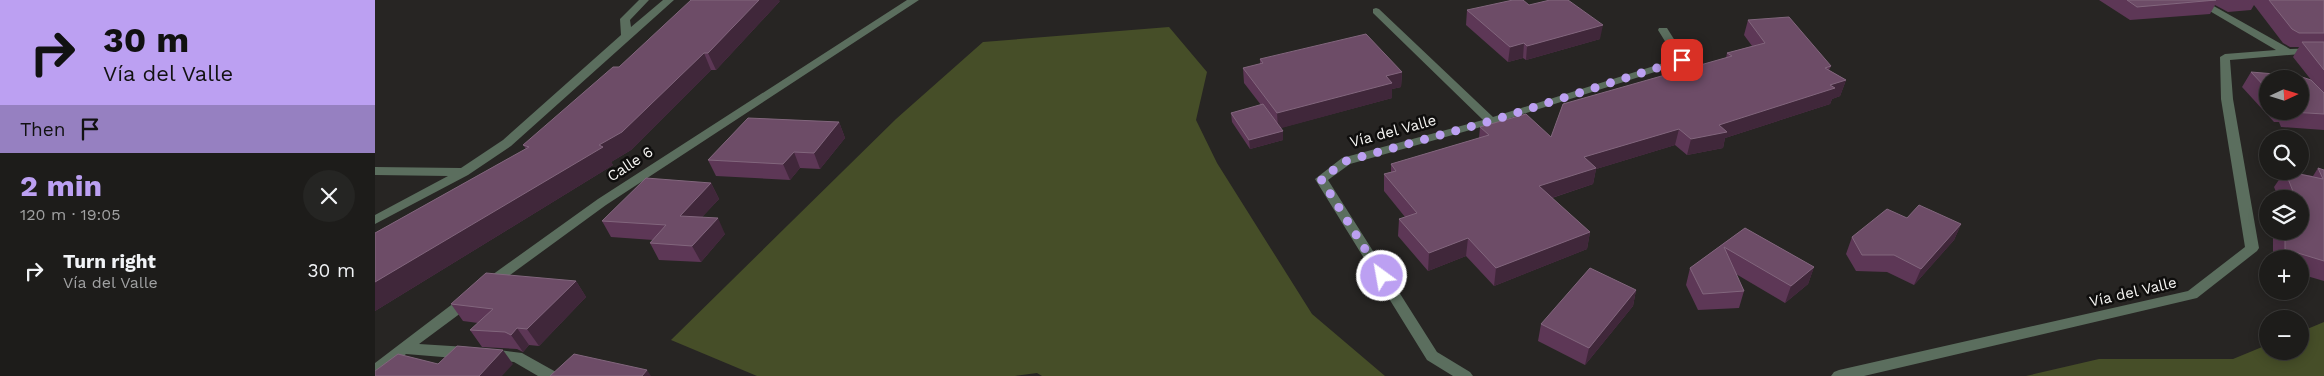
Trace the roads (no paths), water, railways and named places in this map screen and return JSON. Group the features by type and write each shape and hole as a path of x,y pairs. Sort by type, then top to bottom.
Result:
{"street":[{"path":"626,36 625,19 643,0"},
{"path":"375,220 464,172 507,143 669,0"},
{"name":"Calle 6","path":"375,371 478,292 602,202 914,0"},
{"path":"2196,0 2288,52"},
{"path":"1376,11 1491,121"},
{"name":"Vía del Valle","path":"1465,376 1432,356 1321,179 1346,161 1491,121 1682,60 1663,30"},
{"name":"Vía del Valle","path":"1839,376 2192,295 2252,248 2227,99 2225,57 2324,51"},
{"path":"375,171 464,172"},
{"path":"403,348 517,357 551,376"}]}
